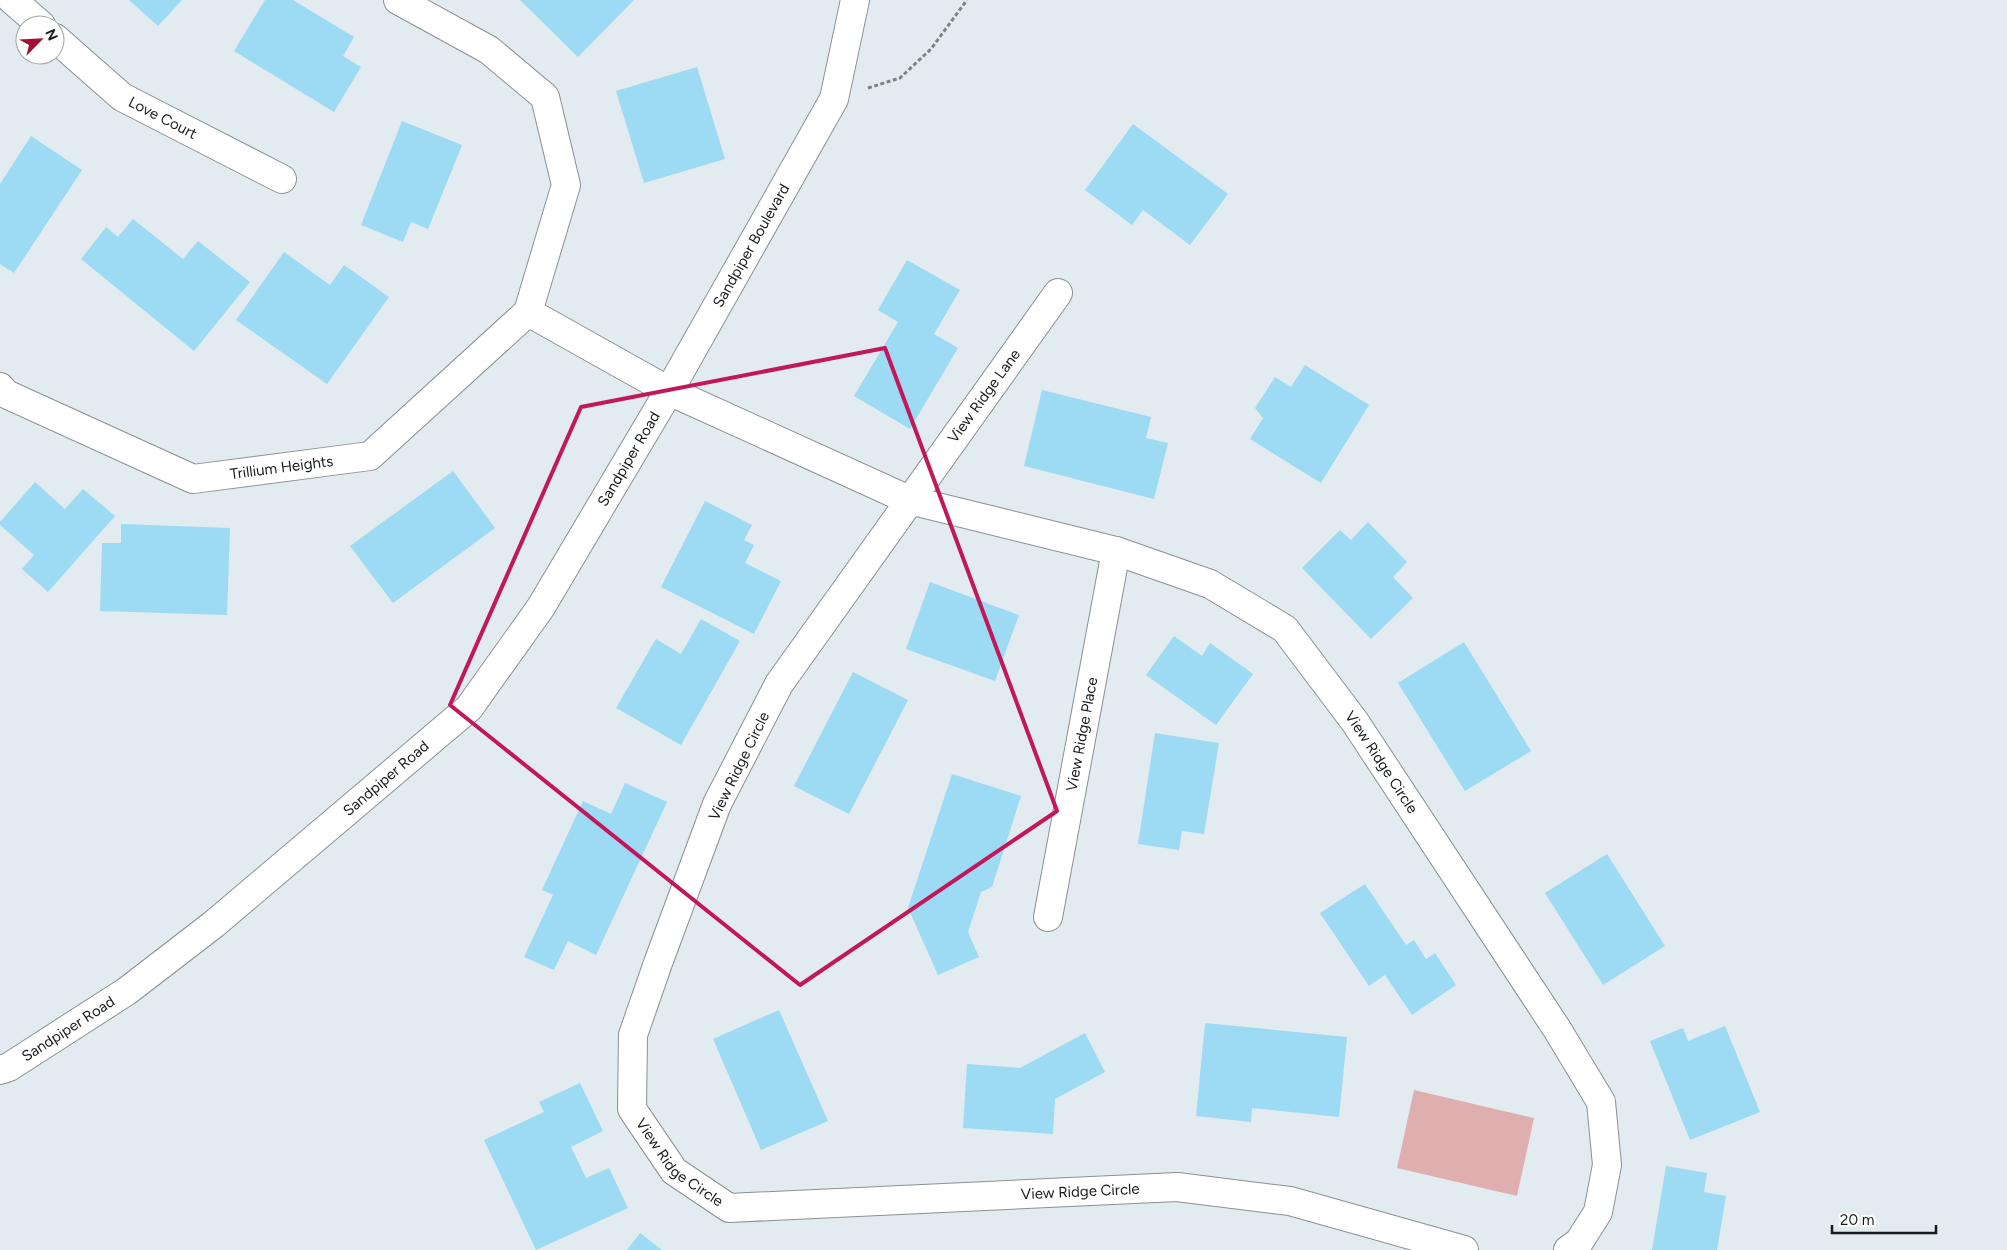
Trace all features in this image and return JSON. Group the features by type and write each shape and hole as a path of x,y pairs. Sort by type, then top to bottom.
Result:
{"street":[{"path":"12,0 29,15"},
{"path":"398,0 489,50 545,97 566,186 528,312 669,391"},
{"name":"Sandpiper Boulevard","path":"669,391 834,99 855,0"},
{"name":"Love Court","path":"65,47 122,97 282,179"},
{"name":"View Ridge Lane","path":"909,500 1058,293"},
{"name":"Trillium Heights","path":"0,387 6,394 193,479 370,456 528,312"},
{"name":"View Ridge Circle","path":"669,391 909,500 1116,551 1210,584 1285,629 1355,722 1557,1029 1601,1102 1607,1165 1598,1212 1580,1242 1568,1250"},
{"name":"Sandpiper Road","path":"0,1070 9,1067 127,991 214,924 469,708 541,607 669,391"},
{"name":"View Ridge Circle","path":"909,500 779,684 717,804 633,1034 632,1109 674,1171 729,1208 1177,1187 1290,1200 1464,1250"},
{"name":"View Ridge Place","path":"1048,917 1116,551"}],"path":[{"path":"834,99 900,78 931,49 967,0"}],"highlighted area":[{"path":"885,348 1057,811 800,985 450,705 581,407"}],"shaded area":[{"path":"1414,1090 1534,1118 1517,1196 1397,1168"}],"building":[{"path":"129,0 182,0 158,26"},
{"path":"265,0 293,0 354,37 343,56 361,67 334,112 234,51"},
{"path":"520,0 634,0 578,57"},
{"path":"697,67 725,159 644,183 616,91"},
{"path":"402,121 462,145 428,229 411,222 403,242 361,225"},
{"path":"1133,124 1228,194 1190,245 1143,210 1132,225 1085,190"},
{"path":"31,136 82,170 14,273 0,264 0,184"},
{"path":"133,219 183,259 198,241 250,282 194,351 81,259 106,227 118,237"},
{"path":"284,252 330,285 344,265 389,297 327,384 236,320"},
{"path":"907,260 960,290 934,334 958,348 910,429 854,396 898,322 878,310"},
{"path":"1305,365 1369,405 1321,483 1250,439 1263,418 1255,408 1275,377 1291,387"},
{"path":"1042,390 1151,417 1146,438 1168,443 1154,499 1024,466"},
{"path":"453,471 495,528 393,603 350,546"},
{"path":"35,482 65,509 83,489 115,516 48,592 22,569 34,555 0,525 0,522"},
{"path":"705,501 752,525 744,540 754,545 745,563 781,581 754,634 661,587"},
{"path":"1368,522 1407,562 1393,577 1413,598 1371,639 1302,568 1340,530 1351,540"},
{"path":"121,524 230,528 227,615 100,611 102,543 121,543"},
{"path":"930,582 1019,615 995,681 906,649"},
{"path":"701,619 740,641 681,745 616,708 656,639 681,654"},
{"path":"1174,636 1202,656 1210,643 1253,674 1216,725 1146,675"},
{"path":"1464,642 1531,751 1465,791 1398,683"},
{"path":"853,672 908,700 849,814 794,786"},
{"path":"1155,733 1219,743 1204,834 1182,831 1179,850 1138,844"},
{"path":"952,774 1021,796 992,887 981,892 968,932 979,957 938,975 908,908"},
{"path":"625,783 667,802 596,955 568,941 554,970 524,957 553,895 542,890 583,801 611,814"},
{"path":"1607,854 1665,946 1603,985 1545,893"},
{"path":"1365,884 1406,945 1414,940 1426,959 1435,953 1456,985 1412,1015 1385,975 1369,986 1320,913"},
{"path":"779,1010 828,1121 761,1150 713,1039"},
{"path":"1205,1023 1347,1037 1339,1117 1252,1108 1251,1122 1196,1116"},
{"path":"1725,1026 1760,1112 1690,1140 1650,1041 1683,1028 1688,1041"},
{"path":"1085,1033 1105,1072 1055,1099 1053,1134 963,1128 967,1064 1020,1068"},
{"path":"580,1083 603,1131 571,1147 586,1178 609,1168 628,1208 536,1250 484,1140 544,1112 539,1102"},
{"path":"1666,1166 1707,1173 1704,1192 1726,1196 1717,1250 1652,1250"},
{"path":"640,1233 662,1250 627,1250"}]}
